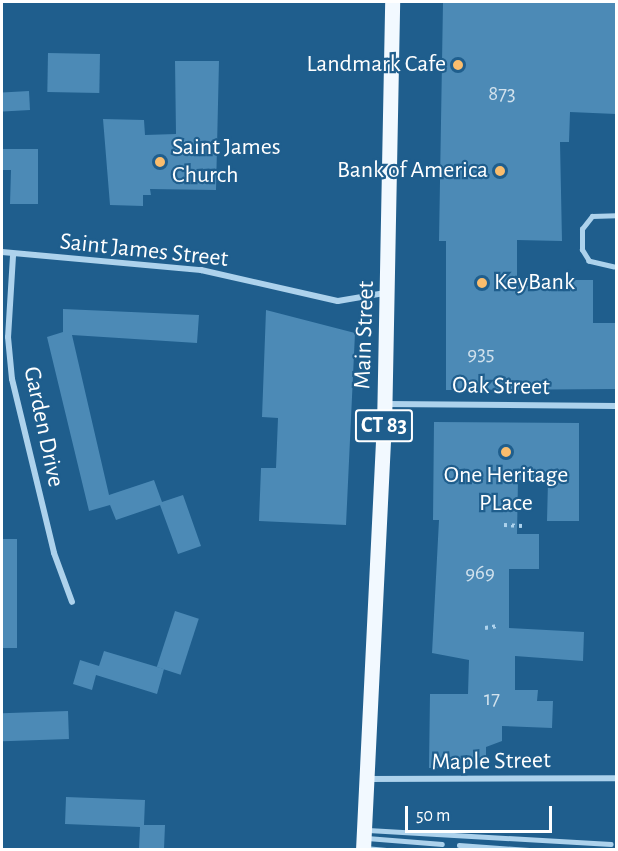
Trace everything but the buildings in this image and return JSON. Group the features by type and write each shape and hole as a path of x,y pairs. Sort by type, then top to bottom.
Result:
{"main road":[{"name":"Main Street","path":"363,841 385,404 392,2"}],"street":[{"name":"Saint James Street","path":"2,252 13,256 201,270 338,301 388,292"},
{"name":"Garden Drive","path":"13,256 12,379 54,553 72,602"},
{"name":"Oak Street","path":"385,404 616,406"},
{"name":"Maple Street","path":"366,779 616,778"}],"lane":[{"path":"614,267 589,261 582,250 582,229 592,216 616,215"},
{"path":"363,841 611,844"},
{"path":"363,841 442,844"},
{"path":"363,841 386,849"},
{"path":"459,845 529,849"}],"path":[{"path":"504,525 522,526"},
{"path":"485,628 498,626"}],"place":[{"name":"Landmark Cafe","path":"458,65"},
{"name":"Saint James Church","path":"160,162"},
{"name":"Bank of America","path":"500,171"},
{"name":"KeyBank","path":"482,283"},
{"name":"One Heritage PLace","path":"506,452"}]}
